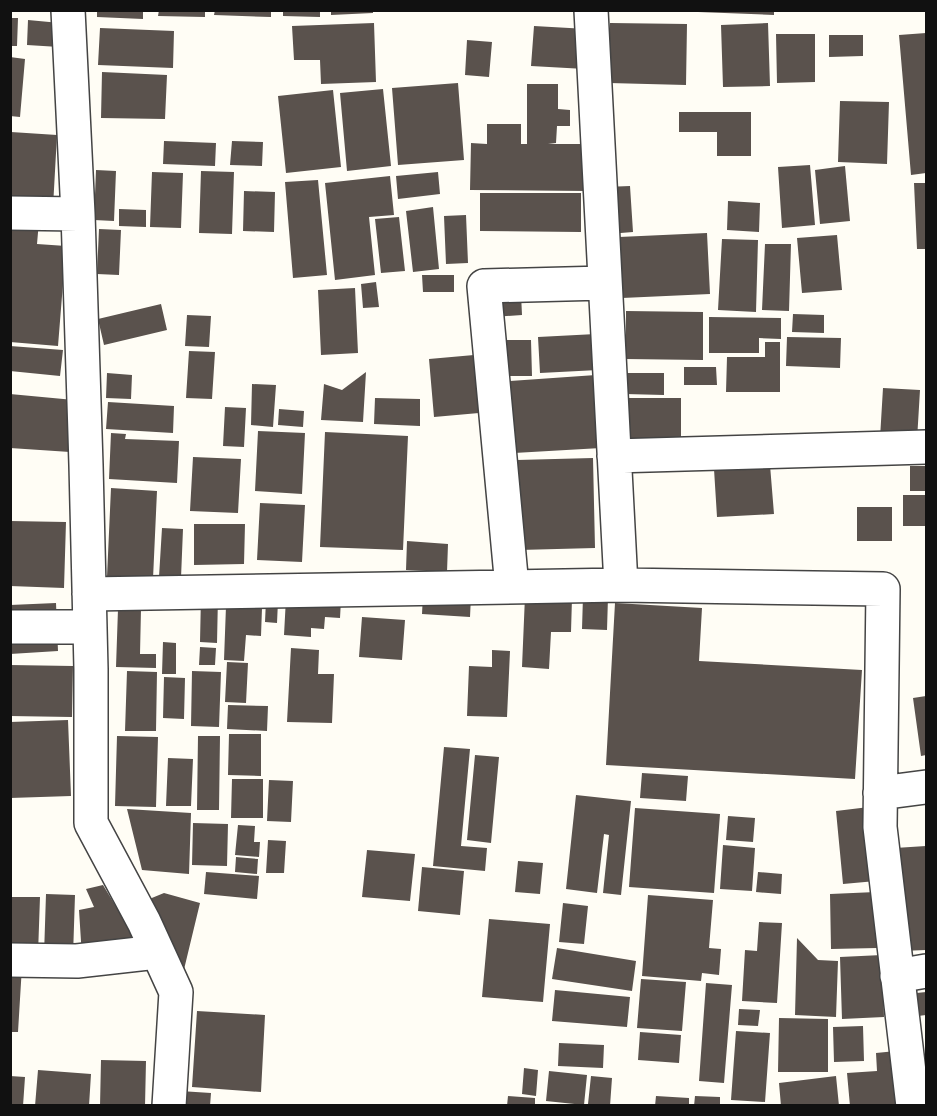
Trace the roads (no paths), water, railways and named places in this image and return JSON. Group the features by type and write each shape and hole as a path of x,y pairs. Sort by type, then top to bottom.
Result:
{"street":[{"path":"68,10 78,214 90,627 91,823 144,922 176,992 170,1106"},
{"path":"591,10 621,585"},
{"path":"10,213 78,214"},
{"path":"512,587 484,286 604,283"},
{"path":"614,456 927,447"},
{"path":"88,594 621,585 883,589 880,827 912,973 913,1106"},
{"path":"10,627 90,627"},
{"path":"880,793 927,787"},
{"path":"10,960 77,961 157,952"}]}
